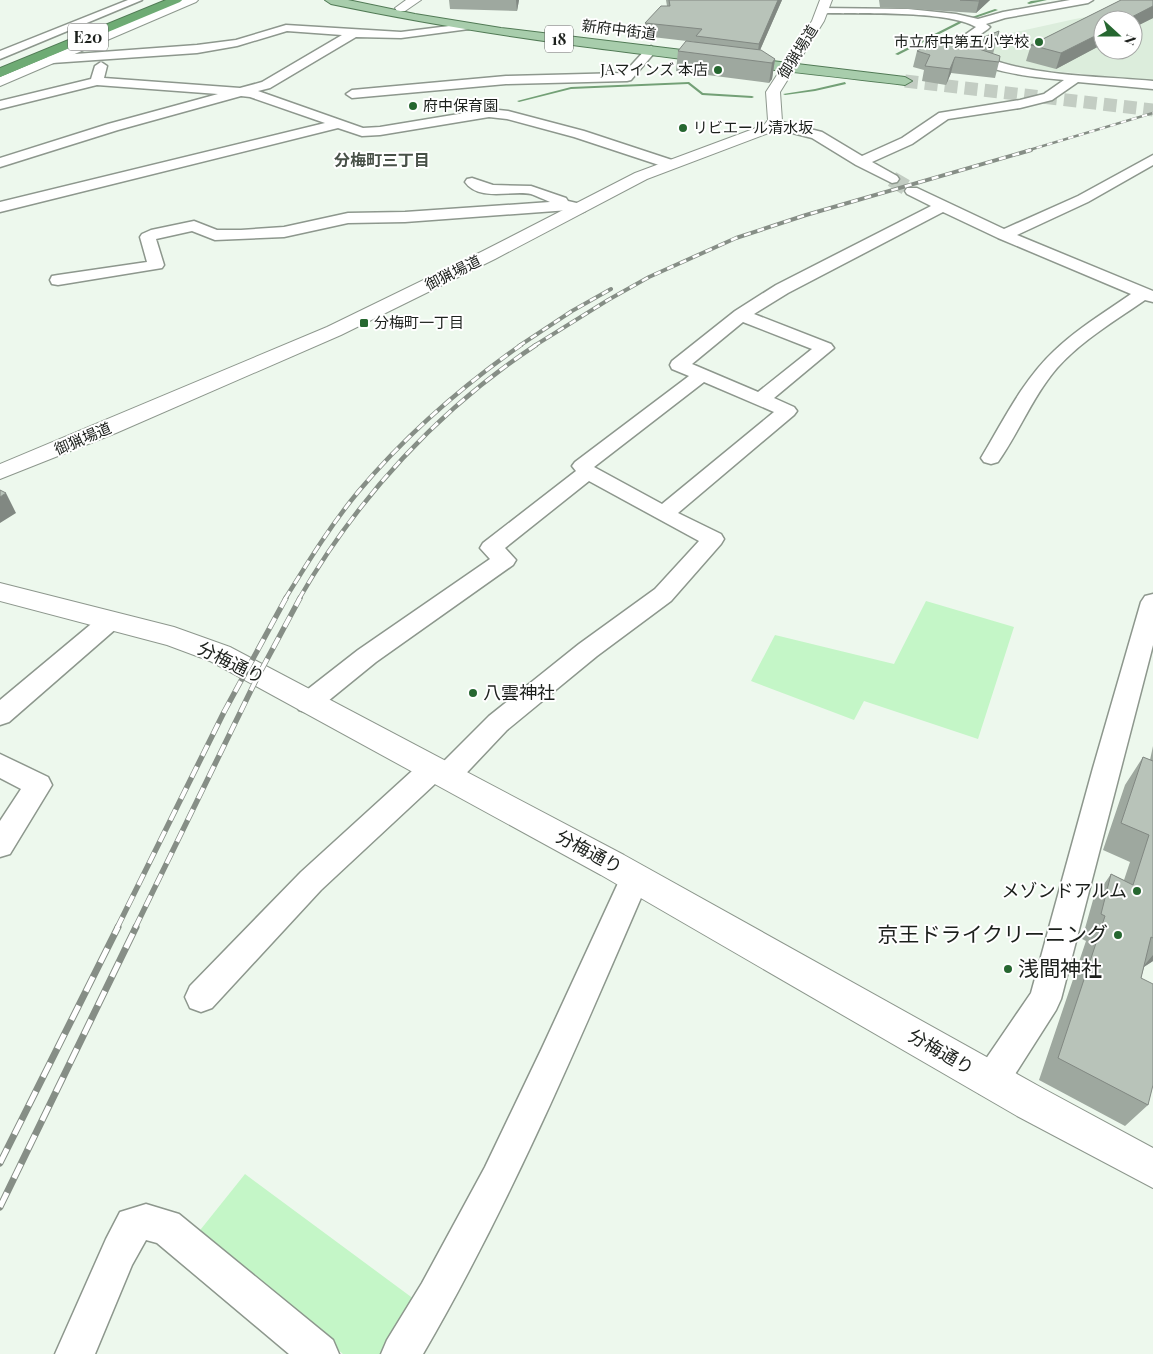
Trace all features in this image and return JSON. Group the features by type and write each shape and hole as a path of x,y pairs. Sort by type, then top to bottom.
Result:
{"highway":[{"name":"E20","path":"0,64 155,0"},
{"name":"E20","path":"0,74 176,0"}],"main road":[{"name":"新府中街道","path":"331,0 465,27 651,50 791,63"},
{"name":"新府中街道","path":"365,0 401,8 514,26 906,78"}],"street":[{"path":"0,55 137,0"},
{"path":"0,82 192,0"},
{"path":"401,8 415,0"},
{"path":"825,5 965,18 980,22 1003,15 1088,0"},
{"name":"御猟場道","path":"0,472 334,331 489,256 575,206 641,176 763,131 774,124 773,92 825,5"},
{"path":"965,18 991,8"},
{"path":"980,22 984,27 963,42 960,48 996,65 1076,78 1153,85"},
{"path":"52,59 198,49 238,43 286,28 401,35 465,27"},
{"path":"0,163 113,127 266,85 354,32"},
{"path":"352,94 506,89 627,76 651,50"},
{"path":"34,68 101,66 97,81"},
{"path":"861,162 907,141 944,116 1020,104 1048,97 1076,78"},
{"path":"0,105 97,81 245,92 362,132 380,132 489,113 508,115 579,134 670,164"},
{"path":"506,89 508,115"},
{"path":"0,207 338,124"},
{"path":"774,124 817,135 892,179"},
{"path":"1004,235 1083,198 1153,159"},
{"path":"472,182 477,186 491,190 531,190 575,206"},
{"path":"912,191 1004,235 1148,295"},
{"path":"58,280 156,265 148,237 157,233 194,226 215,235 240,235 284,232 348,218 405,217 575,206"},
{"path":"663,514 786,411 678,365 741,315 782,289 942,206"},
{"path":"991,458 1031,389 1052,363 1067,348 1148,295"},
{"path":"741,315 825,348 760,400"},
{"path":"201,997 311,881 498,723 588,650 663,595 713,539 663,514 588,472 582,466 702,375"},
{"path":"308,703 367,656 504,560 491,548 588,472"},
{"name":"分梅通り","path":"0,592 202,646 635,877 1053,1117 1153,1169"},
{"path":"991,1081 1045,999 1103,778 1153,602"},
{"path":"0,715 110,621"},
{"path":"0,765 38,785 0,845"},
{"path":"401,1354 460,1253 534,1106 635,877"},
{"path":"75,1354 119,1252 133,1225 146,1222 166,1227 319,1354"}],"shaded area":[{"name":"市立府中第五小学校","path":"1153,5 1153,81 1034,69 995,61 969,48 969,43 1093,16 1093,60 1143,60 1143,10 1125,10"}],"green space":[{"path":"926,601 1014,627 978,739 864,701 854,720 751,681 775,635 894,664"},
{"path":"245,1174 422,1305 393,1354 343,1354 197,1234"}],"building":[{"path":"669,0 778,0 759,44 696,36 702,29 645,23 661,6 670,6"},
{"path":"1121,0 1153,0 1153,6 1143,11 1101,10"},
{"path":"1093,14 1093,37 1061,53 1031,45"},
{"path":"999,31 996,42 984,37"},
{"path":"943,36 964,41 979,49 1000,56 999,62 955,57 950,69 925,66 930,55 917,51"},
{"path":"686,41 761,50 775,59 772,63 678,51"},
{"path":"0,490 6,493 0,497"},
{"path":"1143,757 1153,761 1153,938 1151,937 1141,978 1153,984 1153,1085 1148,1105 1058,1058 1105,916 1101,914 1111,874 1133,885 1149,835 1121,823"}],"waterway":[{"path":"1031,2 1029,3 1045,0"},
{"path":"974,17 996,10"},
{"path":"897,54 963,21"},
{"path":"519,101 571,88 689,83 702,94 752,97"},
{"path":"785,94 845,83"}],"tunnel":[{"path":"905,81 1153,110"},
{"path":"892,179 912,191"}],"railway":[{"path":"1026,151 1153,113"},
{"path":"534,346 649,277 736,238 806,215 1031,150"},
{"path":"519,346 572,311 611,289"},
{"path":"285,599 338,518 376,471 414,432 455,395 521,345"},
{"path":"299,599 347,526 403,458 466,397 536,345"},
{"path":"117,928 224,712 286,598"},
{"path":"135,928 257,678 300,598"},
{"path":"0,1163 118,927"},
{"path":"0,1207 136,927"}],"place":[{"name":"市立府中第五小学校","path":"1039,42"},
{"name":"JAマインズ 本店","path":"718,70"},
{"name":"府中保育園","path":"413,106"},
{"name":"リビエール清水坂","path":"683,128"},
{"name":"分梅町一丁目","path":"364,323"},
{"name":"八雲神社","path":"473,693"},
{"name":"メゾンドアルム","path":"1137,891"},
{"name":"京王ドライクリーニング","path":"1118,935"},
{"name":"浅間神社","path":"1008,969"}],"district":[{"name":"分梅町三丁目","path":"382,160"}]}
